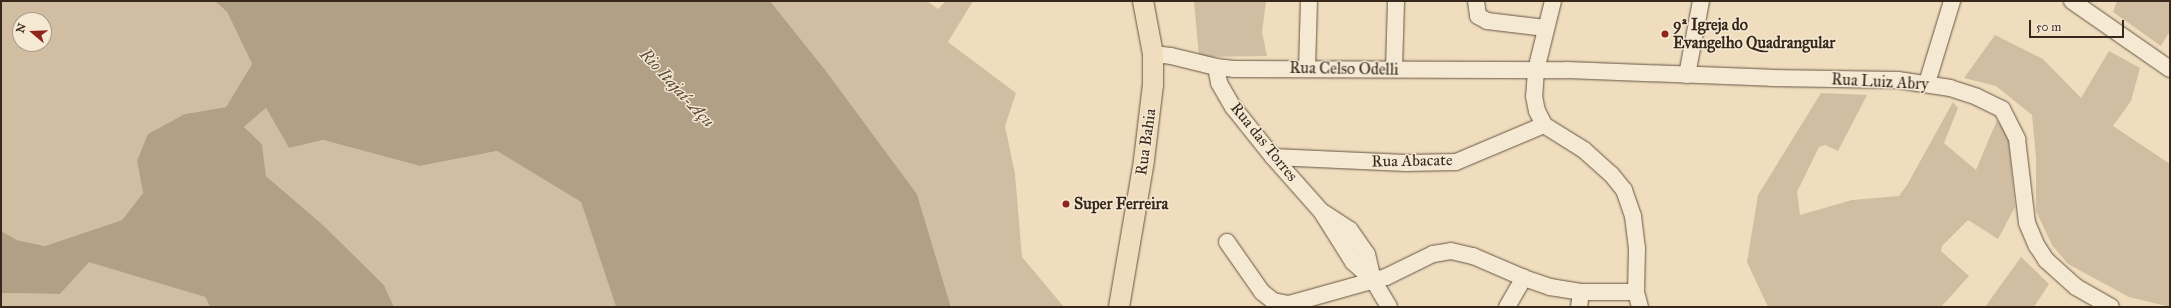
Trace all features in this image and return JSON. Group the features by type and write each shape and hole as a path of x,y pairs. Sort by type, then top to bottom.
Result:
{"main road":[{"name":"Rua Bahia","path":"1119,307 1149,124 1153,54 1143,1"}],"street":[{"path":"1307,68 1309,1"},
{"path":"1394,69 1396,1"},
{"path":"1476,1 1478,16 1487,21 1546,28"},
{"path":"1227,242 1262,292 1273,301 1289,304 1386,277 1433,254 1451,251 1473,256 1580,300 1638,300 1637,248 1633,216 1624,190 1611,174 1584,150 1544,126 1537,111 1534,96 1536,70 1553,1"},
{"path":"1687,75 1701,1"},
{"path":"1927,83 1952,1"},
{"path":"2072,1 2170,69"},
{"name":"Rua Celso Odelli","path":"1153,54 1171,56 1216,68 1536,70"},
{"name":"Rua das Torres","path":"1216,68 1219,83 1233,107 1273,157 1321,211 1353,262 1373,280 1389,307"},
{"name":"Rua Luiz Abry","path":"1536,70 1889,80 1927,83 1977,97 2002,109 2017,138 2027,223 2037,246 2046,260 2076,287 2111,307"},
{"name":"Rua Abacate","path":"1273,157 1406,163 1456,162 1544,126"},
{"path":"1507,307 1524,278"}],"shaded area":[{"path":"1,1 215,1 227,12 252,64 226,107 185,114 137,161 143,193 122,220 45,246 17,240 1,231"},
{"path":"770,1 927,1 938,9 946,1 973,1 948,42 1016,93 1005,126 1015,174 1022,257 1064,307 951,307 917,194 826,71"},
{"path":"1194,1 1266,1 1262,32 1267,56 1199,57"},
{"path":"2117,1 2170,1 2170,31 2161,46 2113,12"},
{"path":"1995,35 2043,59 2081,98 2109,51 2140,68 2131,101 2113,126 2170,164 2170,307 2129,297 2068,264 2052,245 2036,211 2036,158 2032,115 1996,86 1964,78"},
{"path":"1821,93 1867,95 1838,151 1825,145 1819,147 1797,192 1800,215 1852,200 1899,196 1907,185 1953,102 1958,108 1944,143 1976,170 1997,120 2008,135 2015,207 1998,239 1968,220 1942,246 1941,251 1969,276 1941,307 1768,307 1747,262 1758,195"},
{"path":"266,108 289,148 323,140 420,166 497,151 581,202 616,307 394,307 384,285 323,225 266,176 262,144 244,127"},
{"path":"2021,257 2049,284 2034,307 1985,307"},
{"path":"89,261 205,297 210,307 1,307 1,293 60,294"}],"water":[{"name":"Rio Itajaí-Açu","path":"215,1 770,1 826,71 917,194 951,307 616,307 581,202 497,151 420,166 323,140 289,148 266,108 244,127 262,144 266,176 323,225 384,285 394,307 210,307 205,297 89,262 60,294 1,293 1,231 17,240 45,246 122,220 143,193 137,161 148,134 185,114 226,107 252,64 227,12"}],"place":[{"name":"9ª Igreja do Evangelho Quadrangular","path":"1665,34"},
{"name":"Super Ferreira","path":"1066,204"}]}
